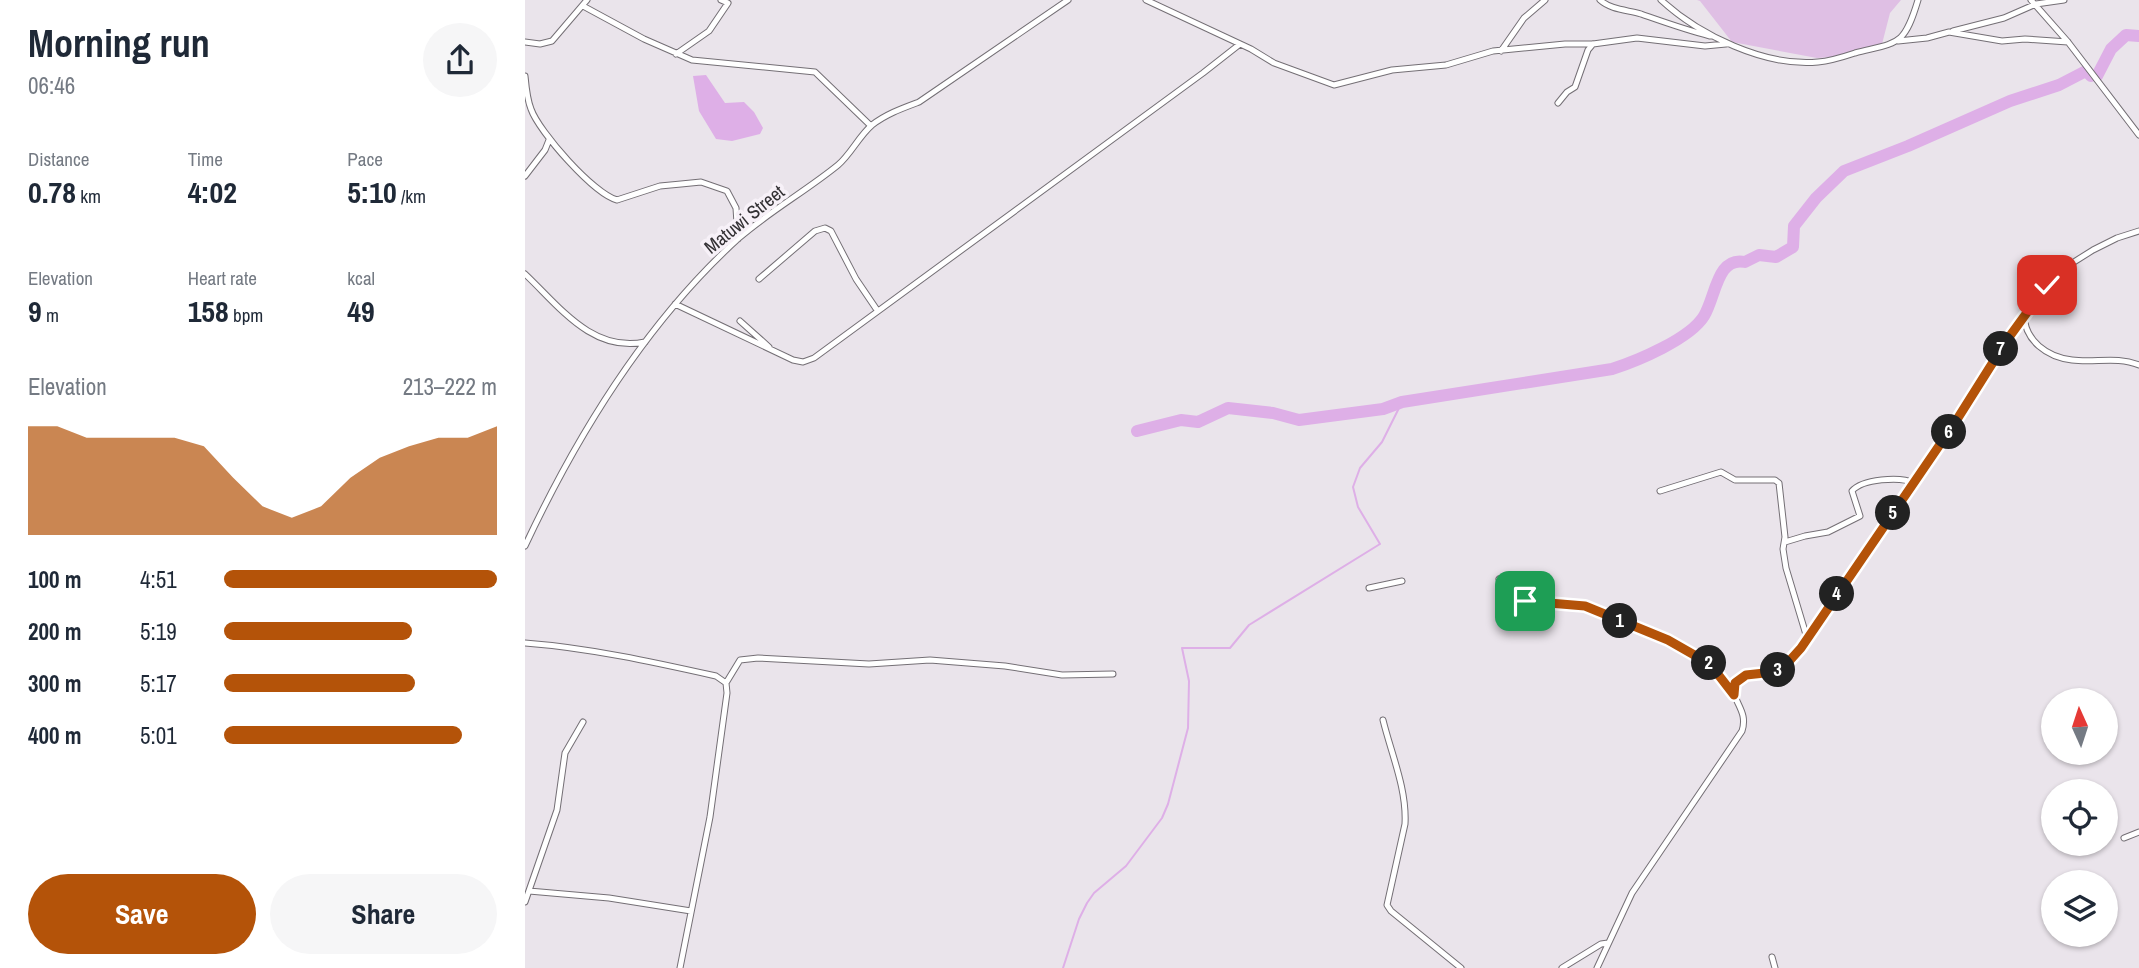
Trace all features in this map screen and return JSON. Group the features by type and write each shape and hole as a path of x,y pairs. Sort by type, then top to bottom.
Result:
{"street":[{"path":"525,42 540,44 552,41 587,0"},
{"path":"676,54 709,30 727,3 721,0"},
{"name":"Matuwi Street","path":"525,546 603,403 645,342 675,304 738,239 837,166 854,149 870,126 897,110 919,102 1069,0"},
{"path":"1146,0 1274,63 1334,85 1392,70 1446,65 1486,52 1637,38 1705,46 1726,44"},
{"path":"1501,51 1524,18 1545,0"},
{"path":"1601,0 1612,7 1716,38"},
{"path":"1661,0 1726,44 1797,62 1818,62 1881,49 1898,41 1927,38 2004,18 2033,2 2064,0"},
{"path":"1898,41 1911,23 1918,0"},
{"path":"2033,2 2068,42 2139,135"},
{"path":"583,6 692,60 815,72 870,126"},
{"path":"1949,32 2002,41 2025,39 2068,42"},
{"path":"675,304 793,360 803,362 814,358 1240,44"},
{"path":"1558,103 1575,87 1588,50 1593,44"},
{"path":"525,76 531,110 549,140 579,172 610,198 617,200 660,186 701,182 727,191 736,208 738,239"},
{"path":"525,176 545,150 549,140"},
{"path":"759,279 815,231 825,228 831,231 856,279 877,310"},
{"path":"1734,695 1735,683 1742,677 1783,668 1807,638 2047,285 2075,261 2117,238 2139,231"},
{"path":"525,274 572,321 595,337 622,344 645,342"},
{"path":"2024,316 2024,326 2032,341 2064,358 2120,360 2139,365"},
{"path":"740,321 773,352"},
{"path":"1660,491 1721,472 1735,480 1775,480 1781,486 1785,543 1783,555 1807,638"},
{"path":"1785,543 1805,536 1828,533 1860,516 1852,491 1856,487 1888,479 1906,479 1914,483"},
{"path":"1499,579 1520,599 1585,606 1688,649 1710,664 1734,695 1744,717 1742,731 1632,893 1597,968"},
{"path":"1369,588 1402,581"},
{"path":"525,643 643,659 716,676 726,683"},
{"path":"680,968 710,817 727,693 726,683 740,660 758,658 869,664 930,660 1005,666 1062,675 1113,674"},
{"path":"1383,720 1403,794 1405,813 1387,905 1461,968"},
{"path":"525,902 557,810 565,753 583,722"},
{"path":"2124,838 2139,832"},
{"path":"529,891 609,898 691,911"},
{"path":"1562,968 1601,944 1608,943"},
{"path":"1772,957 1775,968"}],"shaded area":[{"path":"1697,0 1901,0 1890,13 1882,44 1833,57 1817,58 1732,42"},
{"path":"706,75 725,103 744,102 754,112 763,128 760,134 732,141 716,139 699,111 693,76"}],"waterway":[{"path":"2097,76 2111,49 2126,35 2139,36"},
{"path":"1137,431 1181,420 1198,422 1228,408 1273,413 1299,420 1383,409 1402,402 1612,369 1623,365 1675,341 1697,325 1728,265 1745,262 1759,255 1776,257 1793,247 1794,226 1816,198 1844,171 2010,101 2059,85 2086,71 2091,76"},
{"path":"1063,968 1087,903 1094,893 1126,866 1162,818 1168,804 1188,728 1189,681 1182,648 1230,648 1249,625 1380,544 1358,507 1353,487 1360,468 1382,442 1402,402"}],"route":[{"path":"1525,601 1585,606 1668,640 1710,664 1734,695 1735,683 1742,677 1783,668 1801,648 1956,421 2007,340 2047,285"}]}
